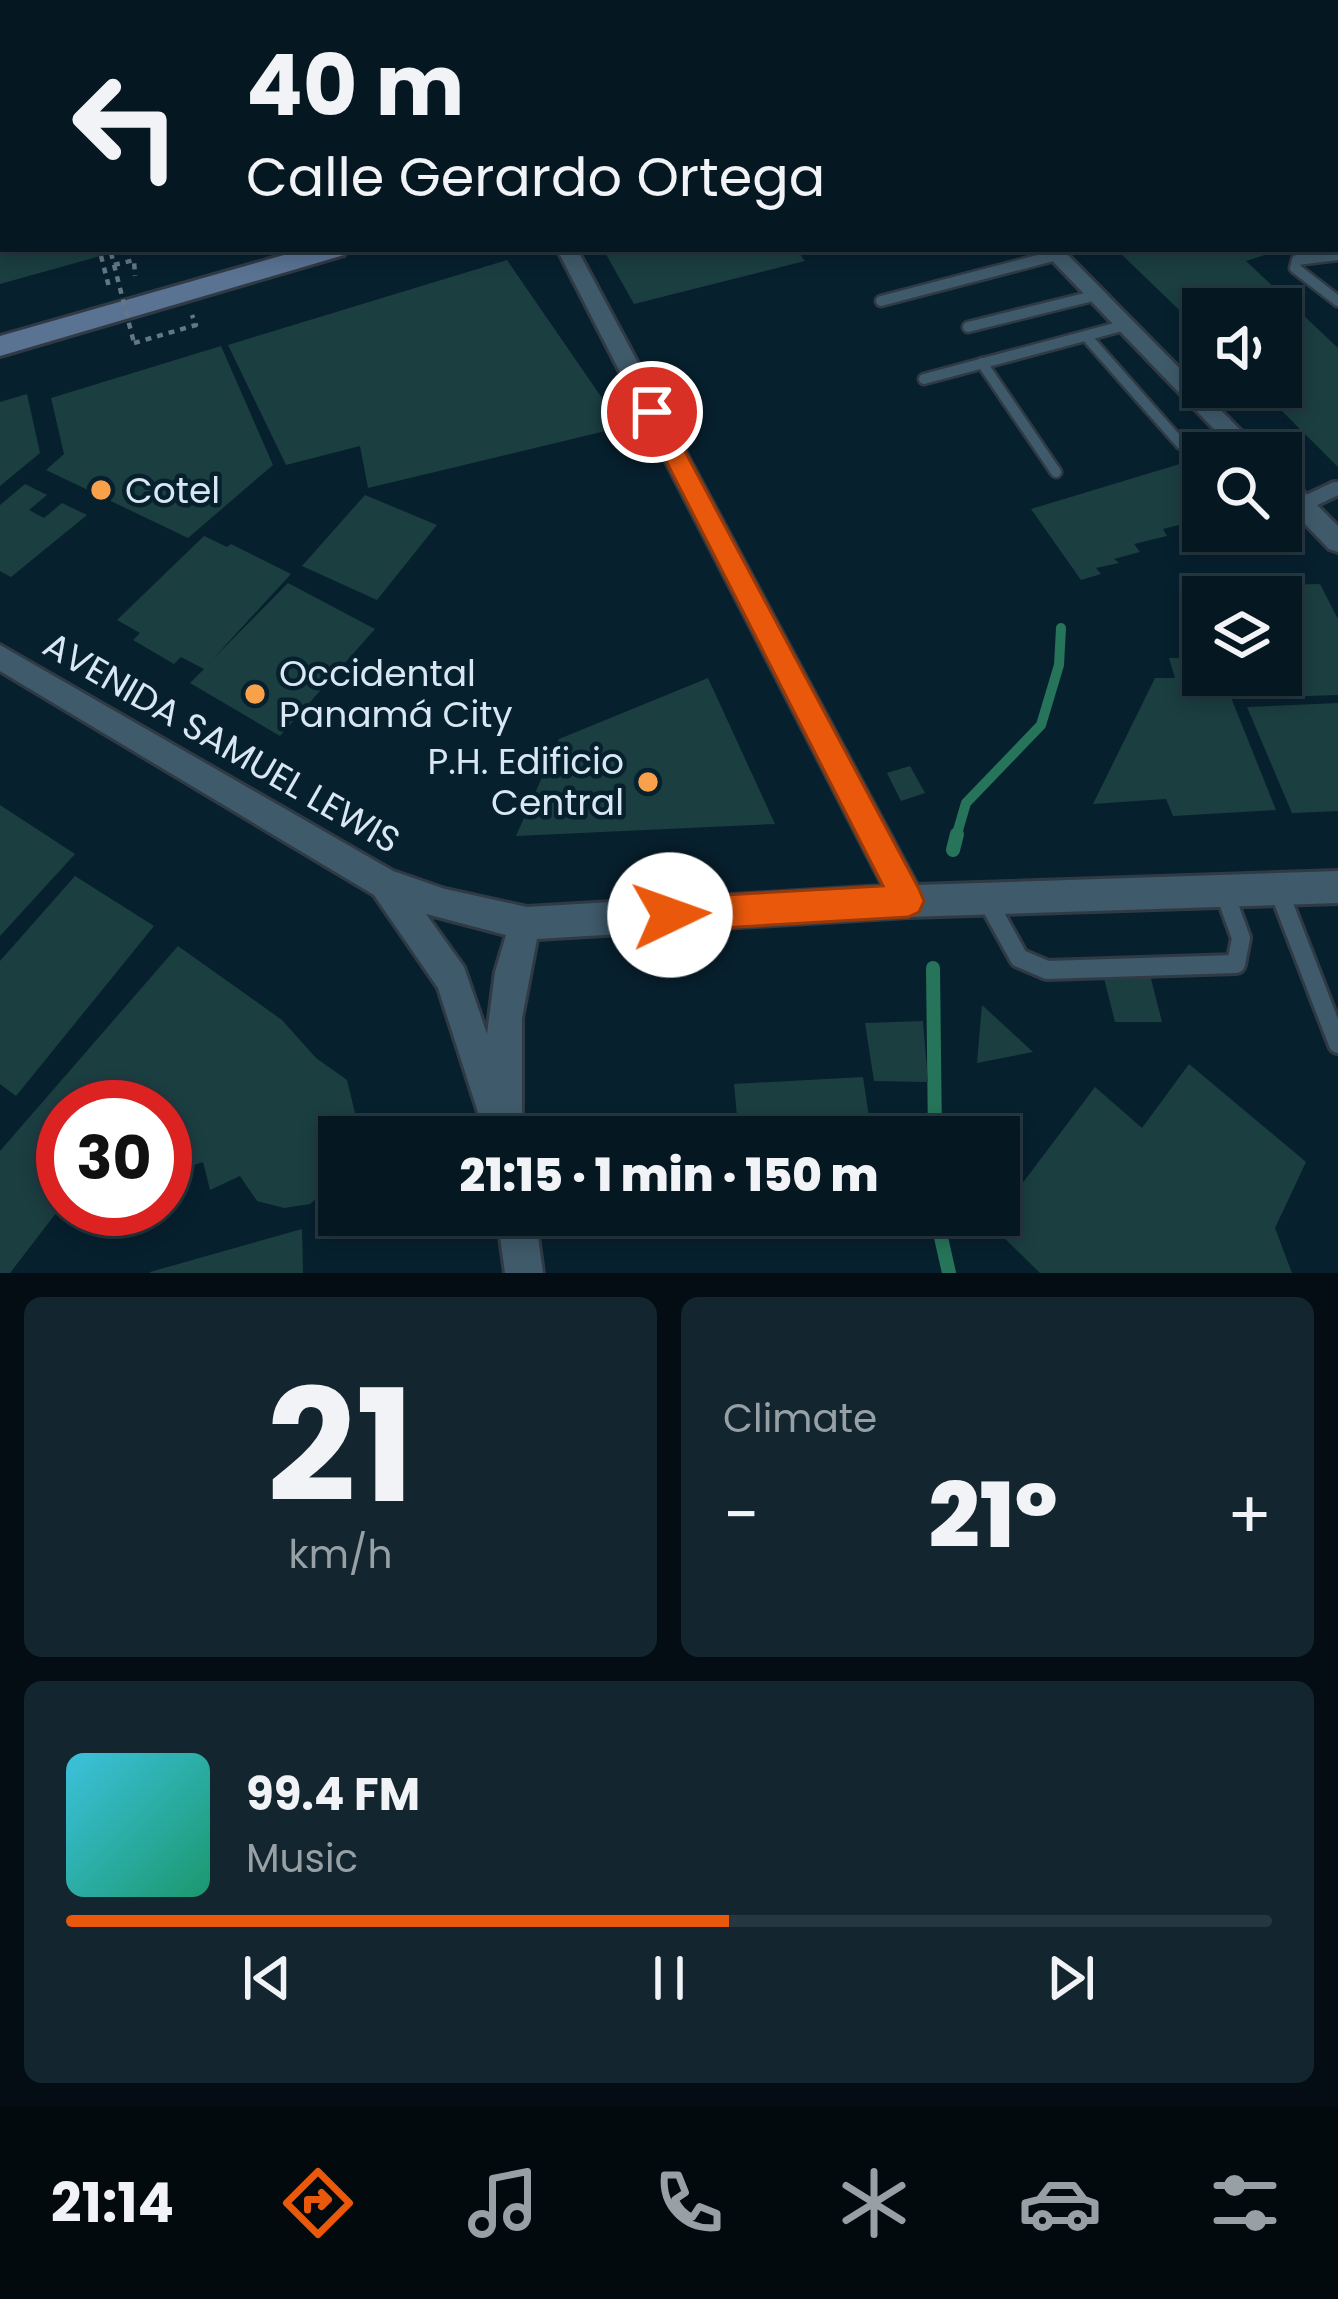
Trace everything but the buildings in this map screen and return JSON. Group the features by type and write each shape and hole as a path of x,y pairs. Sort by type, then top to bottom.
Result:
{"main road":[{"path":"0,346 320,252"}],"street":[{"path":"569,252 908,901"},
{"path":"1054,252 1230,432"},
{"path":"1302,506 1338,542"},
{"name":"AVENIDA SAMUEL LEWIS","path":"0,658 385,884 445,905 527,923 908,901 1338,887"},
{"path":"385,884 452,980 499,1116"},
{"path":"505,1116 502,1001 511,960 527,923"},
{"path":"519,1236 524,1273"}],"lane":[{"path":"881,301 1054,252"},
{"path":"1338,255 1297,260 1295,268 1338,301"},
{"path":"968,327 1096,295"},
{"path":"924,379 1126,325"},
{"path":"1086,336 1181,444"},
{"path":"982,363 1056,472"},
{"path":"1302,505 1338,487"},
{"path":"1278,889 1338,1044"},
{"path":"986,899 1019,958 1047,970 1236,964 1241,938 1224,891"}],"path":[{"path":"111,254 134,343 196,325"},
{"path":"100,256 109,284"},
{"path":"114,265 134,260 138,275"}],"waterway":[{"path":"956,837 966,803 1041,725 1059,665 1061,628"},
{"path":"953,850 957,834"},
{"path":"933,968 935,1116"},
{"path":"941,1236 949,1273"}],"place":[{"name":"Cotel","path":"101,490"},
{"name":"Occidental Panamá City","path":"255,694"},
{"name":"P.H. Edificio Central","path":"648,782"}],"route":[{"path":"652,412 908,901 670,915"}]}
